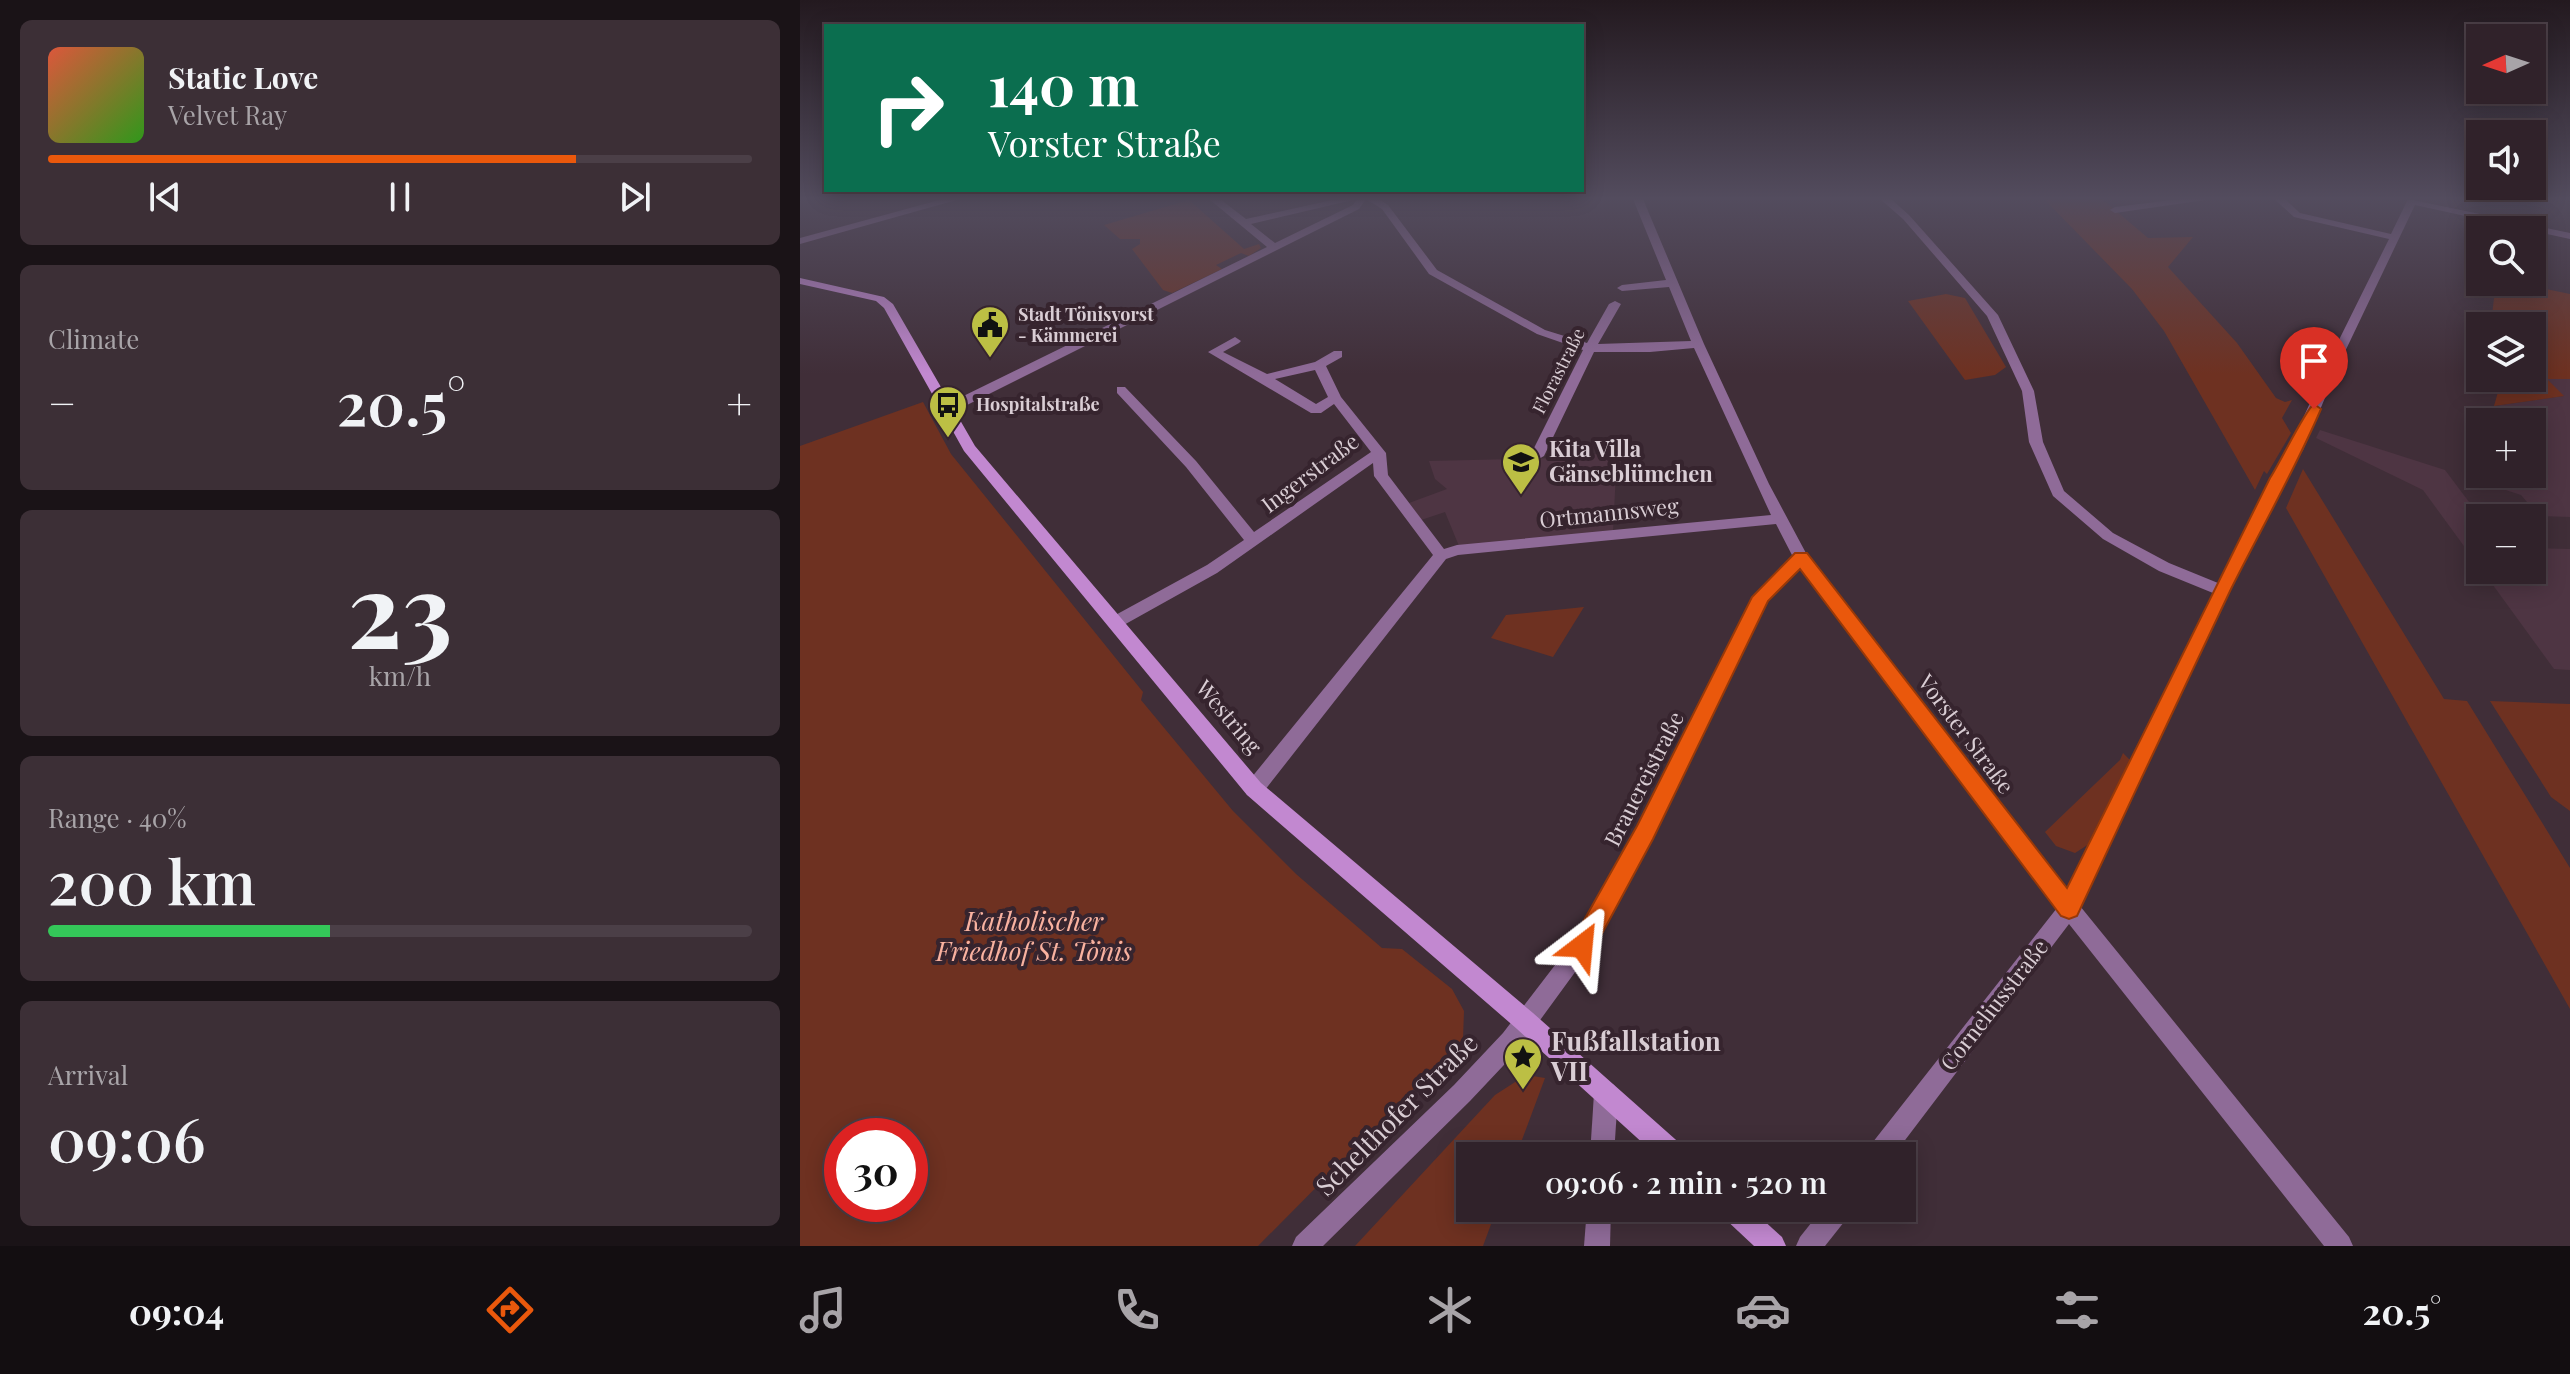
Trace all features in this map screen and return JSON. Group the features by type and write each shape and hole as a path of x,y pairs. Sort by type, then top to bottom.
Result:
{"street":[{"path":"948,409 1256,257"},
{"path":"1422,257 1433,272 1541,332 1590,348 1698,344"},
{"name":"Vorster Straße","path":"1663,257 1698,344 1801,558 2069,908 2340,1246"},
{"path":"1941,257 1992,315 2028,391 2036,442 2058,493 2108,536 2164,567 2222,591"},
{"name":"Corneliusstraße","path":"1889,1142 2069,908 2278,478 2296,450 2384,257"},
{"name":"Westring","path":"800,281 880,299 889,306 969,448 1254,789 1525,1021 1660,1142"},
{"path":"1622,288 1674,283"},
{"name":"Florastraße","path":"1537,456 1615,304"},
{"name":"Ingerstraße","path":"1235,341 1214,352 1265,378 1316,410 1335,398"},
{"path":"1265,378 1319,365 1338,354"},
{"name":"Ingerstraße","path":"1116,622 1212,569 1379,453 1335,398 1319,365"},
{"name":"Ingerstraße","path":"1121,390 1191,464 1254,542"},
{"path":"1254,789 1441,555 1381,476 1379,453"},
{"name":"Ortmannsweg","path":"1441,555 1457,550 1781,519"},
{"name":"Brauereistraße","path":"1525,1021 1582,946 1645,833 1761,597 1801,558"},
{"name":"Schelthofer Straße","path":"1305,1246 1462,1093 1511,1041 1525,1021"},
{"path":"1603,1142 1606,1093"},
{"path":"1597,1246 1598,1222"},
{"path":"1747,1222 1773,1246"},
{"path":"1809,1246 1828,1222"}],"shaded area":[{"path":"2546,379 2570,379 2570,517 2546,516 2546,504 2529,504 2521,495 2500,488 2546,488 2546,408 2494,408 2563,396"},
{"path":"2320,430 2445,470 2470,504 2466,504 2466,549 2423,490 2316,438"},
{"name":"Kita Villa Gänseblümchen","path":"1617,452 1613,532 1459,546 1445,512 1421,520 1409,503 1447,489 1435,479 1429,461 1558,458"},
{"path":"2546,548 2570,549 2570,670 2554,669 2492,584 2546,584"}],"green space":[{"path":"1138,257 1232,257 1216,265 1222,269 1172,293 1163,290"},
{"path":"2101,257 2176,257 2168,267 2237,343 2276,398 2285,402 2292,400 2282,418 2291,433 2267,474 2264,471 2255,490 2164,331 2132,289"},
{"path":"2546,289 2570,294 2570,379 2547,379 2564,396 2494,406 2498,392 2546,392 2546,312 2492,312 2494,296 2546,296"},
{"path":"1946,294 1965,298 2006,367 1995,375 1965,380 1908,301"},
{"name":"Katholischer Friedhof St. Tönis","path":"923,402 951,454 1143,692 1141,700 1233,811 1296,874 1382,948 1402,949 1452,989 1464,1011 1463,1039 1258,1246 800,1246 800,446"},
{"path":"2303,469 2444,699 2467,701 2570,868 2570,1009 2286,508"},
{"path":"1584,607 1553,657 1491,638 1506,615"},
{"path":"2490,701 2570,704 2570,811 2551,797"},
{"path":"2123,753 2130,760 2089,844 2075,853 2056,846 2045,832 2120,760"},
{"path":"1526,1075 1545,1078 1521,1142 1456,1142 1456,1222 1492,1222 1483,1246 1355,1246 1495,1095"}],"place":[{"name":"Stadt Tönisvorst - Kämmerei","path":"990,359"},
{"name":"Hospitalstraße","path":"948,439"},
{"name":"Kita Villa Gänseblümchen","path":"1521,496"},
{"name":"Fußfallstation VII","path":"1523,1091"}],"route":[{"path":"1582,946 1645,833 1761,597 1801,558 2069,908 2314,409"}]}
